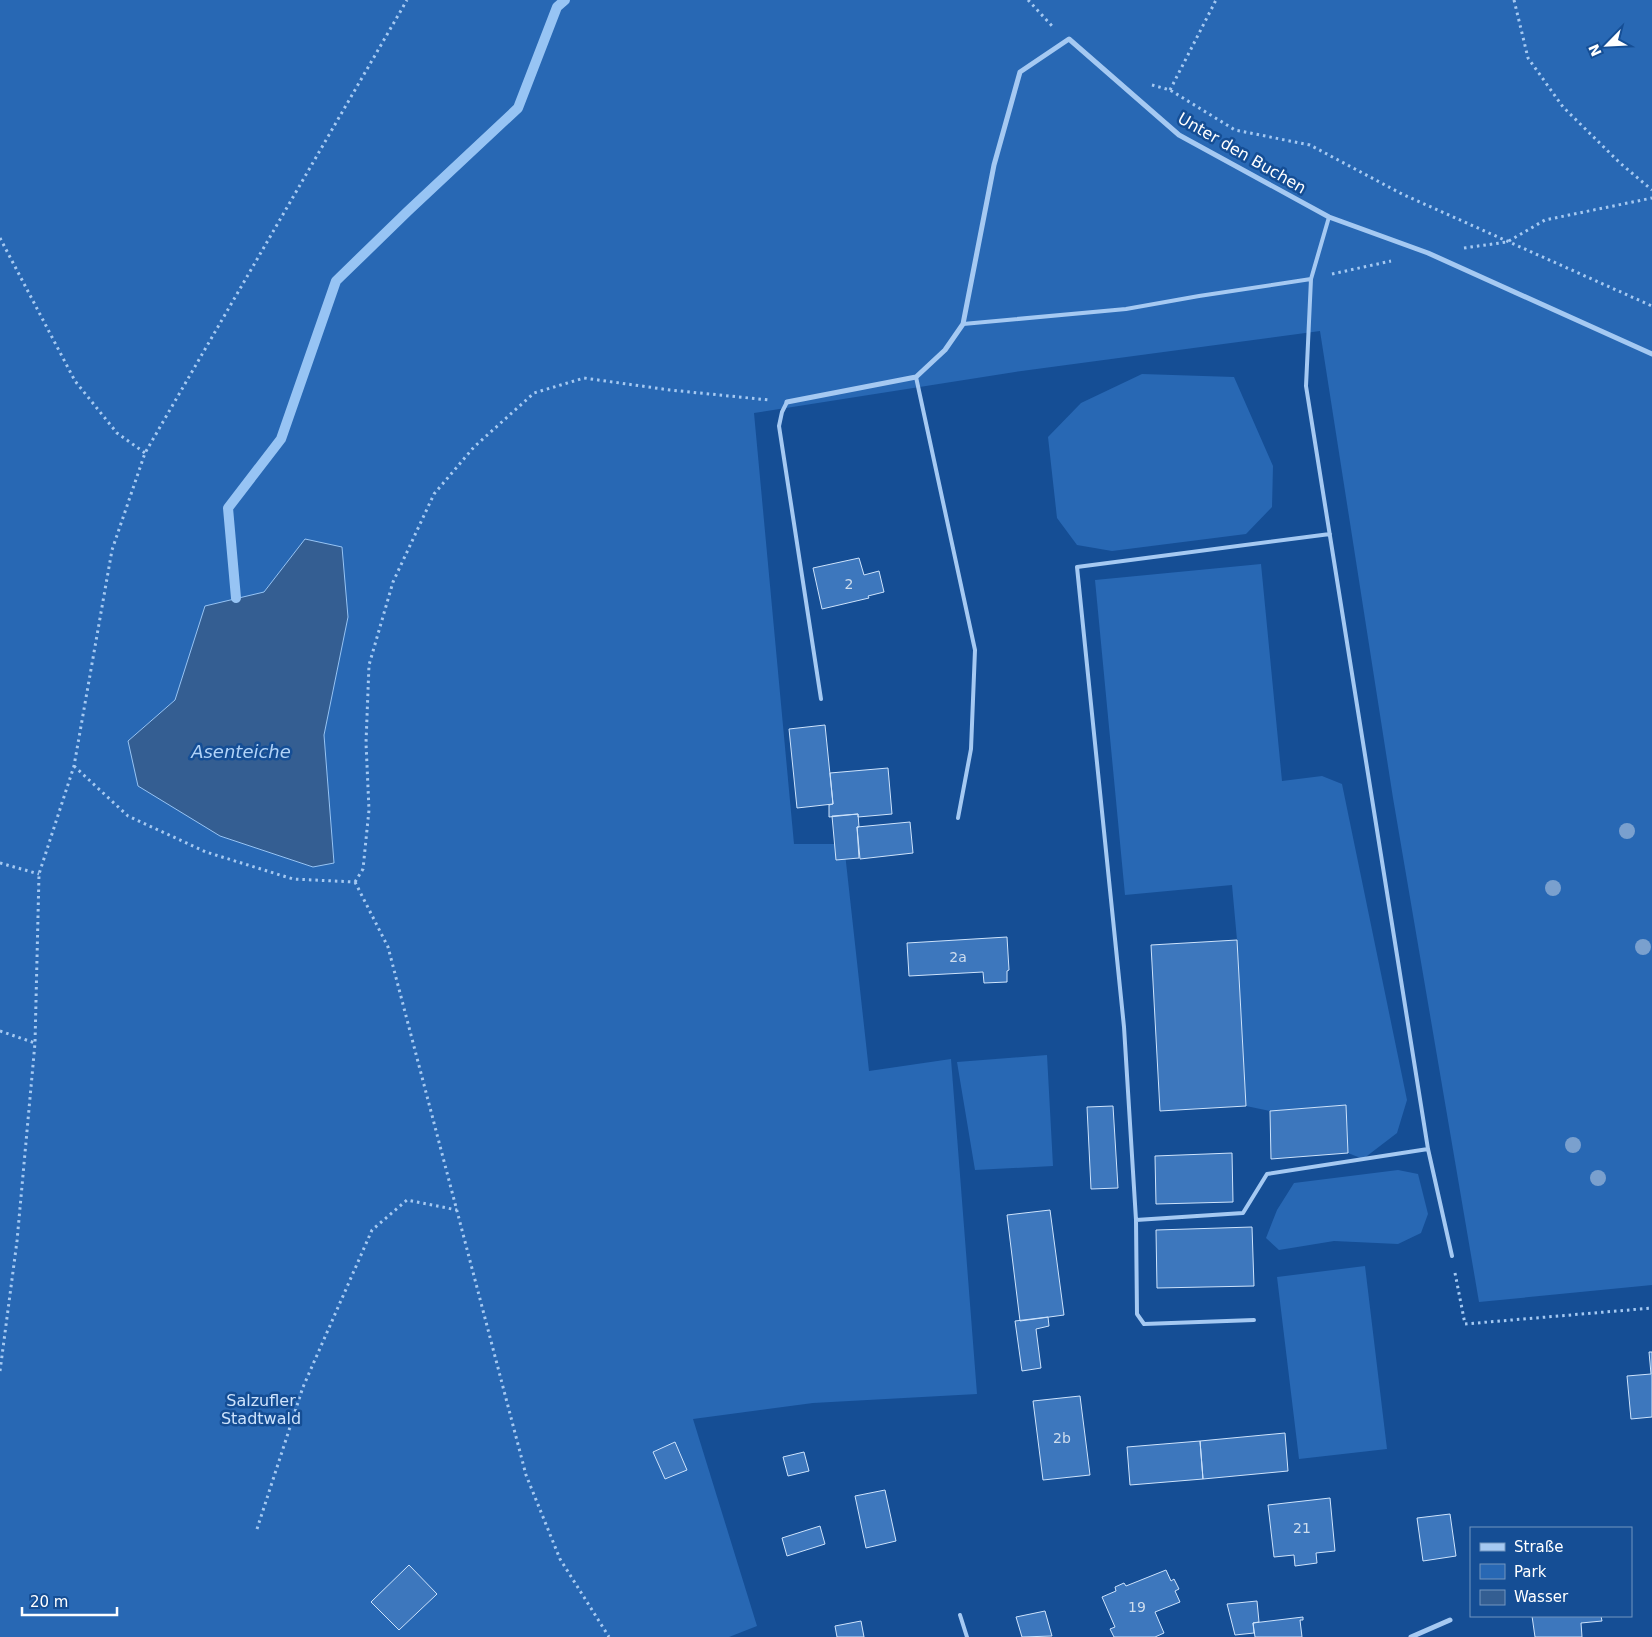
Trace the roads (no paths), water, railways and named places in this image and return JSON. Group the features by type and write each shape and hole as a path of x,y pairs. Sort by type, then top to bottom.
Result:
{"street":[{"name":"Unter den Buchen","path":"963,324 994,166 1020,72 1069,39 1179,136 1329,217 1428,253 1652,354"},
{"path":"787,402 916,377 945,350 963,324"},
{"path":"1411,1637 1450,1620"}],"lane":[{"path":"1329,217 1311,279 1306,386 1428,1149 1452,1256"},
{"path":"963,324 1126,309 1311,279"},
{"path":"916,377 975,650 971,749 958,818"},
{"path":"787,402 782,412 779,426 821,699"},
{"path":"1254,1320 1144,1324 1137,1314 1136,1220 1124,1027 1077,567 1330,534"},
{"path":"1136,1220 1243,1213 1267,1174 1428,1149"},
{"path":"960,1615 967,1637"}],"water":[{"name":"Asenteiche","path":"305,539 342,547 348,617 324,735 334,863 313,867 220,836 138,786 128,741 175,700 205,606 264,592"}],"waterway":[{"path":"236,598 228,508 281,439 336,281 518,108 557,7 565,0"}],"park label":[{"name":"Salzufler Stadtwald","path":"261,1409"}]}
